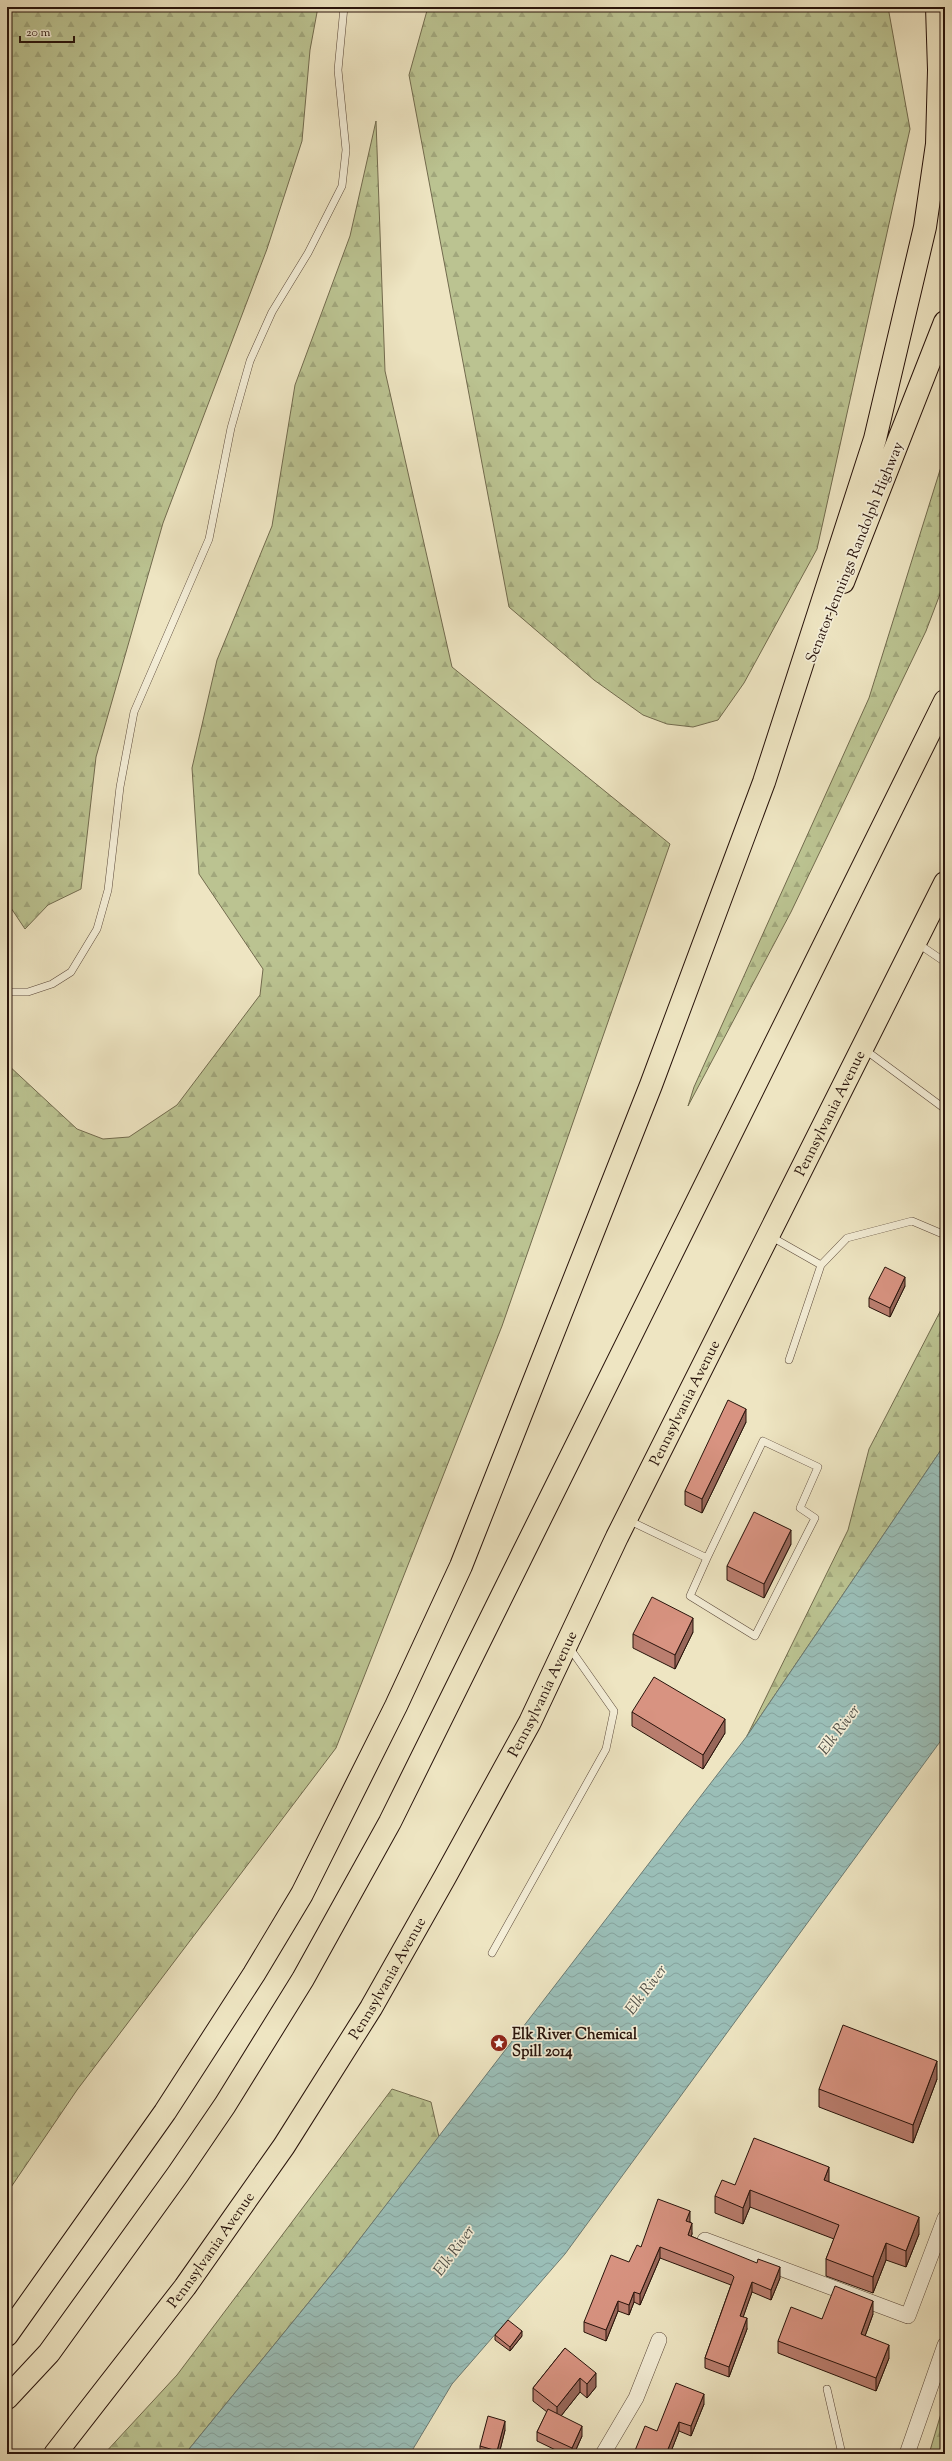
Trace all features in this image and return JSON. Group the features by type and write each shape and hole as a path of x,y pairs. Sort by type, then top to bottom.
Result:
{"main road":[{"path":"7,2334 165,2112 254,1974 302,1894 396,1706 461,1566 651,1085 764,782 875,439 925,227 936,144 939,70 937,7"},
{"name":"Senator Jennings Randolph Highway","path":"764,782 945,322"},
{"path":"7,2398 48,2353 216,2117 303,1979 386,1829 944,704"},
{"name":"Pennsylvania Avenue","path":"55,2454 186,2287 284,2146 371,2008 446,1877 530,1722 626,1519 945,883"}],"street":[{"path":"705,2240 908,2316 945,2218"},
{"path":"603,2454 636,2398 659,2340"},
{"path":"907,2454 945,2346"}],"lane":[{"path":"7,990 28,992 52,984 71,972 98,929 108,890 120,787 134,712 208,538 231,428 250,361 272,312 308,253 342,186 346,150 338,70 344,7"},
{"path":"916,941 945,962"},
{"path":"862,1048 945,1109"},
{"path":"790,1360 822,1264 847,1238 912,1221 945,1235"},
{"path":"768,1235 822,1264"},
{"path":"763,1441 818,1467 800,1508 815,1518 755,1636 690,1596 707,1558 763,1441"},
{"path":"626,1519 707,1558"},
{"path":"492,1953 606,1749 614,1711 567,1644"},
{"path":"827,2389 842,2454"}],"green space":[{"path":"7,7 318,7 310,50 302,141 267,249 163,523 96,757 81,889 48,905 25,929 7,902"},
{"path":"428,7 888,7 910,129 817,549 744,683 718,720 693,727 667,724 643,715 594,680 509,607 409,75"},
{"path":"376,121 385,371 452,667 670,844 502,1326 336,1748 77,2090 7,2193 7,1064 77,1129 103,1139 129,1137 177,1105 260,995 263,969 199,874 192,768 217,660 272,526 295,385 350,236"},
{"path":"945,454 945,581 926,631 791,912 688,1106 694,1087 869,698"},
{"path":"945,1302 945,1444 747,1736 848,1530 869,1449"},
{"path":"392,2089 431,2102 439,2137 349,2253 185,2454 104,2454 177,2375"},
{"path":"945,2400 945,2454 929,2454"}],"water":[{"name":"Elk River","path":"945,1444 945,1735 565,2254 452,2384 410,2454 185,2454 349,2253 747,1736"}],"building":[{"path":"885,1267 905,1277 890,1308 869,1298"},
{"path":"728,1400 746,1409 702,1499 685,1491"},
{"path":"754,1512 791,1530 764,1584 727,1566"},
{"path":"652,1597 693,1618 675,1655 633,1634"},
{"path":"654,1677 725,1719 703,1755 632,1712"},
{"path":"843,2025 937,2061 913,2125 819,2089"},
{"path":"754,2138 829,2167 824,2180 919,2217 906,2251 886,2243 873,2277 826,2259 839,2225 750,2190 743,2208 715,2196 722,2180 735,2185"},
{"path":"658,2199 690,2211 686,2221 692,2223 688,2235 757,2263 758,2259 780,2267 771,2290 752,2282 740,2316 747,2318 729,2367 705,2358 734,2277 660,2247 640,2294 634,2292 629,2305 618,2301 606,2330 584,2322 611,2255 629,2262 637,2245 641,2247"},
{"path":"835,2286 873,2301 861,2334 889,2345 876,2378 778,2341 791,2307 822,2319"},
{"path":"508,2320 522,2331 510,2347 495,2335"},
{"path":"565,2348 596,2373 587,2384 580,2378 557,2407 533,2388"},
{"path":"676,2383 704,2394 691,2426 679,2422 666,2454 634,2453 645,2426 657,2431"},
{"path":"548,2409 582,2426 572,2448 537,2432"},
{"path":"488,2416 505,2421 497,2451 480,2446"}],"place":[{"name":"Elk River Chemical Spill 2014","path":"499,2043"}]}
